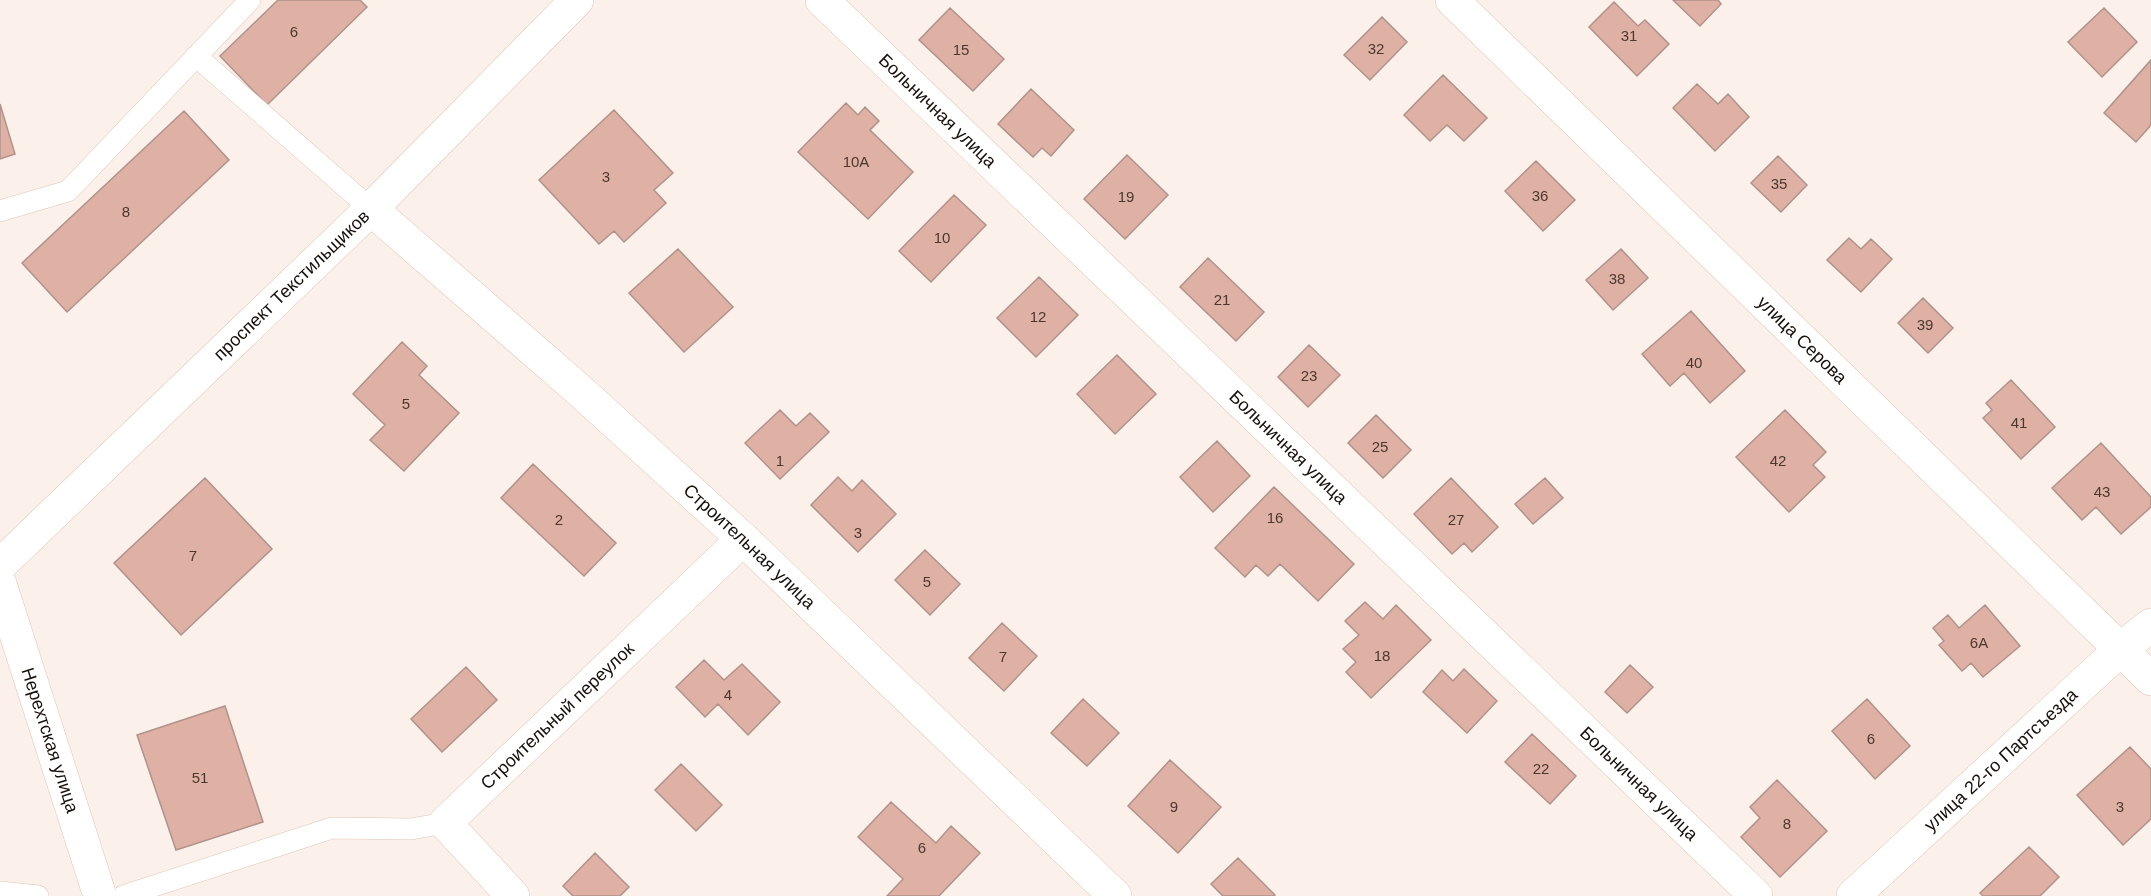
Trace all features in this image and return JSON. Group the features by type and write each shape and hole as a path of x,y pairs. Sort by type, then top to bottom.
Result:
{"street":[{"name":"проспект Текстильщиков","path":"0,565 371,209 577,0"},
{"name":"Больничная улица","path":"822,0 1756,896"},
{"name":"улица Серова","path":"1452,0 2151,679"},
{"name":"Строительная улица","path":"371,209 578,389 742,539 1114,896"},
{"name":"Строительный переулок","path":"445,823 742,539"},
{"name":"Нерехтская улица","path":"0,584 100,896"},
{"name":"улица 22-го Партсъезда","path":"1853,896 2151,625"},
{"path":"445,823 513,896"}],"lane":[{"path":"0,211 68,191 250,0"},
{"path":"196,56 371,209"},
{"path":"123,896 332,828 411,829 445,823"},
{"path":"0,892 38,896"}],"building":[{"path":"278,0 360,0 367,7 267,105 220,56"},
{"path":"1673,0 1718,0 1721,4 1700,26"},
{"path":"1614,2 1638,26 1645,20 1669,44 1637,76 1589,27"},
{"path":"950,8 1004,59 973,91 919,40"},
{"path":"2104,8 2137,42 2102,77 2068,42"},
{"path":"1382,17 1407,42 1370,80 1344,55"},
{"path":"2151,60 2151,125 2136,142 2104,113"},
{"path":"1443,75 1487,118 1464,141 1447,125 1430,141 1404,115"},
{"path":"1697,84 1718,104 1728,94 1749,117 1715,151 1673,108"},
{"path":"1031,89 1074,130 1051,156 1042,148 1033,157 998,124"},
{"path":"846,103 858,115 865,107 879,121 870,130 913,172 868,219 798,152"},
{"path":"0,104 15,154 0,159"},
{"path":"614,110 673,173 654,190 666,203 624,242 614,231 599,244 539,180"},
{"path":"184,111 229,160 67,312 22,263"},
{"path":"1127,155 1168,195 1125,239 1084,199"},
{"path":"1778,156 1807,185 1781,212 1751,183"},
{"path":"1536,161 1575,200 1543,231 1505,191"},
{"path":"954,195 986,225 931,282 899,251"},
{"path":"1849,238 1861,249 1871,239 1892,259 1861,292 1827,260"},
{"path":"678,249 733,307 684,352 629,293"},
{"path":"1621,249 1648,278 1613,310 1586,280"},
{"path":"1208,258 1264,312 1236,341 1180,287"},
{"path":"1039,277 1078,315 1036,357 997,318"},
{"path":"1923,298 1953,328 1928,353 1898,323"},
{"path":"1691,311 1745,371 1710,403 1684,373 1670,386 1642,354"},
{"path":"402,342 427,366 419,375 459,413 404,471 370,440 385,425 353,394"},
{"path":"1309,345 1340,375 1308,407 1278,377"},
{"path":"1117,355 1156,394 1115,434 1077,394"},
{"path":"2011,380 2055,427 2021,459 1983,418 1992,410 1986,403"},
{"path":"780,410 796,426 810,413 829,432 780,479 745,443"},
{"path":"1785,410 1826,452 1813,465 1825,477 1789,512 1736,457"},
{"path":"1376,415 1411,450 1383,478 1348,443"},
{"path":"1217,441 1250,476 1213,512 1180,477"},
{"path":"2101,443 2151,497 2151,507 2121,534 2096,507 2082,520 2052,488"},
{"path":"533,464 616,543 584,576 501,498"},
{"path":"838,477 852,491 862,480 896,514 858,552 811,505"},
{"path":"205,478 272,549 181,635 114,563"},
{"path":"1451,478 1498,527 1472,552 1464,543 1452,554 1414,514"},
{"path":"1545,478 1563,498 1533,524 1515,504"},
{"path":"1274,487 1354,564 1318,601 1280,564 1268,576 1256,565 1245,577 1215,548"},
{"path":"925,550 960,584 930,615 895,580"},
{"path":"1365,602 1383,619 1396,605 1431,640 1371,698 1346,672 1356,662 1343,649 1359,635 1345,621"},
{"path":"1985,605 2020,646 1983,677 1971,663 1962,671 1939,645 1944,641 1933,628 1948,615 1959,628"},
{"path":"1002,623 1037,656 1004,691 969,658"},
{"path":"704,660 724,680 742,664 780,702 748,735 718,704 705,717 676,687"},
{"path":"1630,665 1653,687 1627,713 1605,692"},
{"path":"466,667 497,700 442,752 411,719"},
{"path":"1464,669 1497,701 1467,733 1423,692 1442,670 1453,681"},
{"path":"1083,699 1119,733 1087,766 1051,733"},
{"path":"1867,699 1910,746 1875,779 1832,731"},
{"path":"225,706 263,822 176,850 137,735"},
{"path":"1532,734 1576,776 1550,804 1505,762"},
{"path":"2130,747 2151,769 2151,819 2123,845 2077,795"},
{"path":"1170,760 1221,807 1178,853 1128,806"},
{"path":"681,764 722,805 696,831 655,790"},
{"path":"1777,780 1827,831 1780,877 1741,837 1760,818 1750,807"},
{"path":"891,802 936,843 951,826 980,853 939,896 887,896 903,879 858,837"},
{"path":"2029,847 2059,877 2040,896 1983,896 1980,893"},
{"path":"595,853 629,887 620,896 573,896 563,886"},
{"path":"1238,858 1274,896 1223,896 1211,884"}]}
